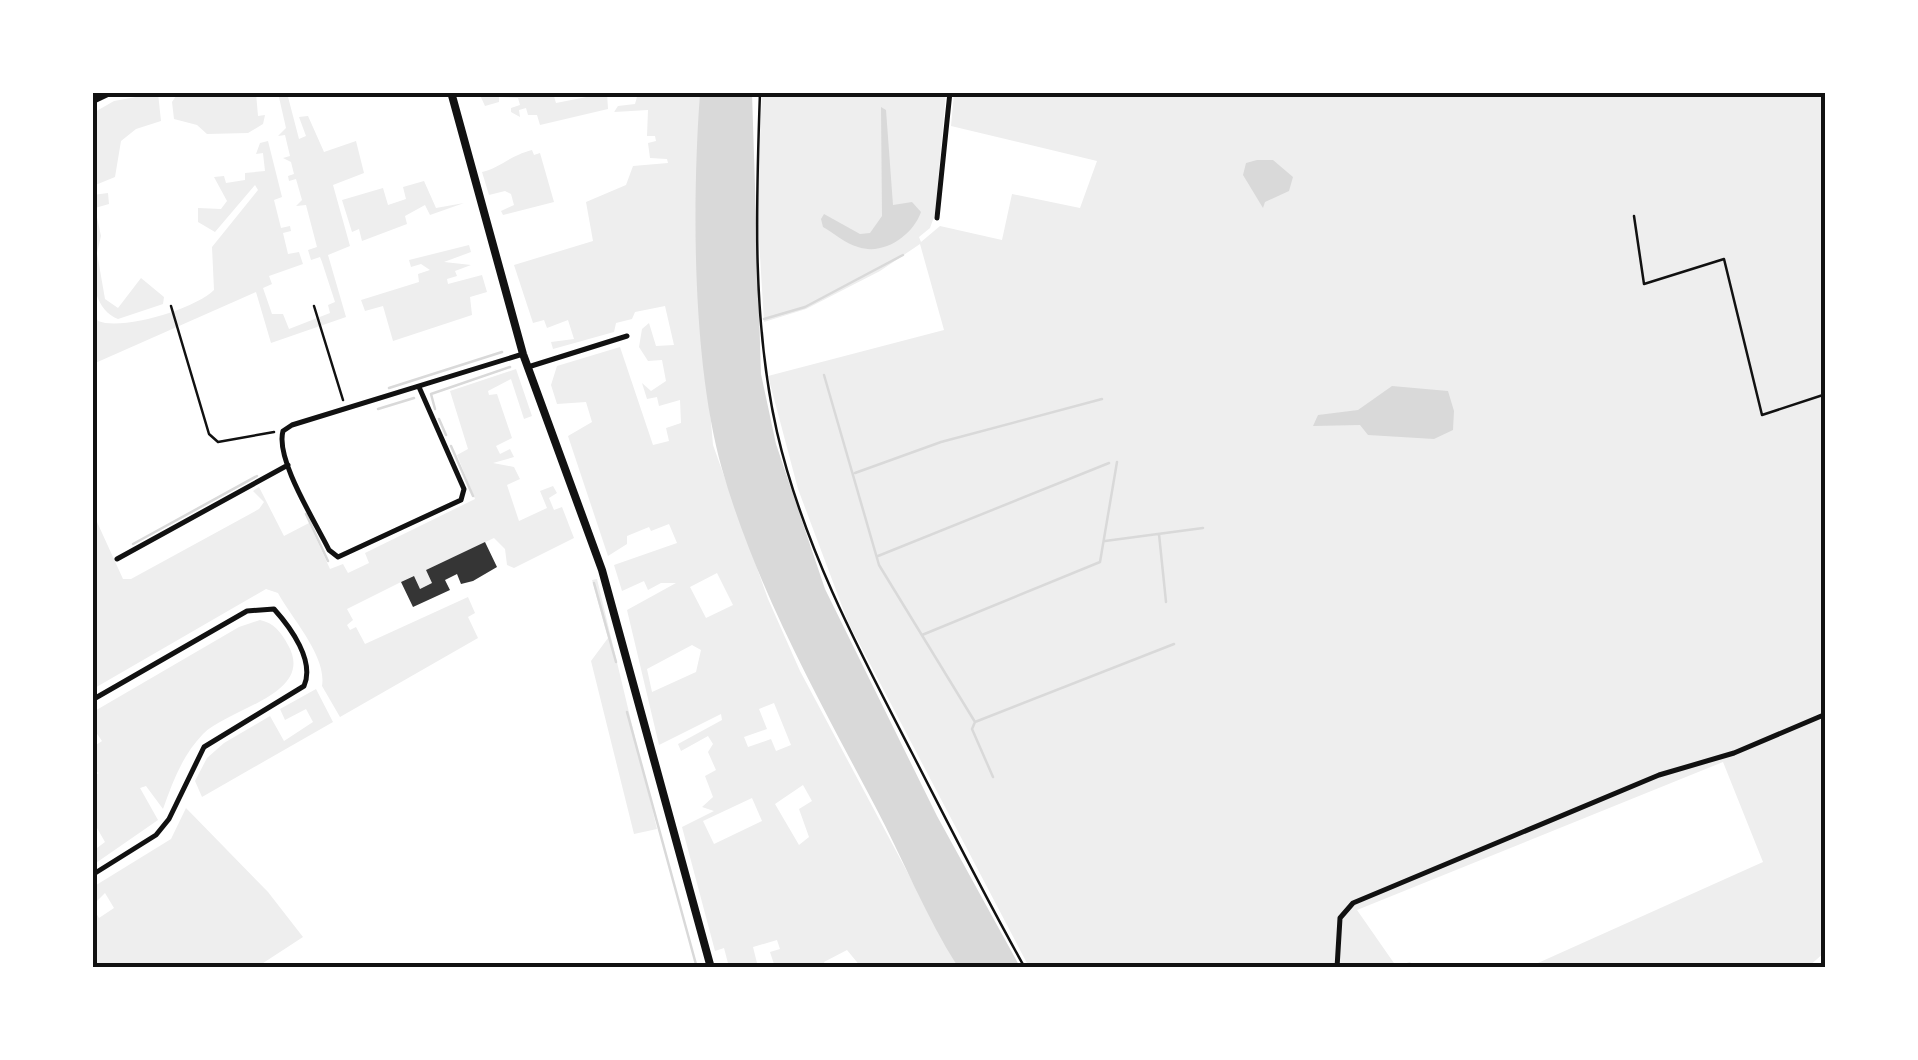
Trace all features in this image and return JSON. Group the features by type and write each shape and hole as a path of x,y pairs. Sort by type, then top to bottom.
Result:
{"main road":[{"path":"451,92 528,367 602,570 711,968"}],"street":[{"path":"92,102 112,92"},
{"path":"938,218 950,92"},
{"path":"528,367 628,336"},
{"path":"419,387 464,489 462,500 338,557 329,550 288,465 280,441 283,431 292,425 524,354"},
{"path":"117,559 288,465"},
{"path":"92,700 247,610 262,607 274,609 281,617 308,664 304,686 204,747 170,818 156,835 92,876"},
{"path":"1337,968 1340,918 1353,903 1660,775 1734,752 1826,714"}],"path":[{"path":"760,92 756,206 766,375 778,435 825,572 863,658 1025,968"},
{"path":"1634,216 1644,284 1724,259 1762,416 1826,394"},
{"path":"171,306 208,434 218,442 283,431"},
{"path":"314,306 346,409"}],"shaded area":[{"path":"158,93 161,121 136,129 121,141 115,177 93,186 93,113 114,101"},
{"path":"178,93 256,93 258,116 265,115 263,124 248,133 207,134 197,125 174,119 172,102"},
{"path":"278,93 287,93 299,139 306,136 299,117 308,116 324,152 356,141 364,173 333,185 350,246 328,255 346,317 271,343 256,292 93,364 92,309 98,321 140,321 191,304 214,290 212,247 258,190 255,185 215,232 198,222 198,208 221,209 227,201 214,177 224,176 226,183 245,180 245,173 265,171 263,153 256,154 260,143 268,141 282,197 274,200 281,228 290,226 291,231 283,233 288,254 299,252 303,264 269,276 272,284 263,288 272,314 283,314 289,329 330,313 328,305 335,302 322,262 320,257 311,260 308,250 317,247 306,205 296,206 302,200 296,179 289,181 288,176 294,174 291,162 283,158 290,156 285,135 278,136 286,128"},
{"path":"479,93 553,93 556,103 607,93 608,109 540,125 537,115 528,115 526,108 519,110 520,117 511,112 511,108 520,105 518,98 499,97 499,102 485,106"},
{"path":"638,93 700,93 696,245 713,445 768,599 800,671 958,967 861,967 847,950 824,962 826,967 770,967 774,964 770,952 780,949 777,940 753,947 758,967 729,967 724,948 715,951 682,827 714,811 702,807 713,797 705,776 716,770 708,752 713,744 708,736 681,751 678,744 722,720 721,714 659,745 627,610 676,583 661,583 648,590 644,581 622,591 614,565 677,543 669,524 651,531 649,527 627,536 627,544 608,556 568,436 592,422 586,402 557,404 551,385 557,366 620,347 653,445 669,441 666,428 681,423 680,400 659,406 657,397 647,399 642,383 651,391 666,381 662,360 648,361 639,347 642,329 649,323 656,346 674,345 665,306 635,312 632,319 616,323 614,332 553,349 551,342 574,339 568,320 547,328 544,320 533,323 514,265 593,241 586,202 626,185 633,166 668,163 667,159 650,158 648,143 656,141 655,136 647,136 648,110 614,112 618,106 635,104","holes":["717,573 733,605 706,618 690,587","692,645 701,650 696,672 652,692 647,669","774,703 791,745 776,751 771,739 748,747 744,737 767,729 759,709","803,785 812,801 799,809 809,837 799,845 775,804","752,798 762,821 714,844 703,821"]},
{"path":"700,93 752,93 761,374 776,444 825,589 937,816 1020,967 958,967 946,948 790,642 736,514 712,427 700,332 696,183"},
{"path":"762,93 946,93 935,214 930,228 919,237 921,242 940,226 1002,240 1012,194 1080,208 1097,161 951,126 954,93 1825,93 1825,952 1808,967 1529,967 1763,862 1723,762 1357,910 1396,966 1410,962 1415,967 1029,967 848,622 798,489 768,376 944,330 920,244 880,271 806,309 764,322 757,206"},
{"path":"881,107 886,110 893,205 912,202 921,212 896,242 868,249 840,238 823,227 821,219 824,214 860,234 870,233 882,216"},
{"path":"532,150 534,155 540,153 554,202 503,215 501,211 514,205 511,194 505,191 489,195 482,172"},
{"path":"1273,160 1293,177 1289,191 1265,202 1263,208 1243,175 1246,163"},
{"path":"424,181 436,208 464,203 430,215 425,205 405,216 407,224 362,241 359,229 352,232 342,200 383,188 388,205 406,199 403,187"},
{"path":"108,193 109,204 95,208 105,299 118,308 141,278 164,297 163,304 118,319 106,311 98,298 91,264 93,195"},
{"path":"469,245 471,252 444,262 471,265 455,271 457,276 447,279 448,284 482,275 487,292 470,297 472,315 393,341 383,306 365,311 361,300 419,282 418,274 430,270 421,264 411,267 409,260"},
{"path":"516,369 532,416 524,419 511,379 488,391 489,395 497,394 512,438 496,446 500,454 510,449 514,457 493,463 514,467 520,479 507,485 519,521 547,508 540,491 553,486 557,493 549,498 554,510 562,507 574,538 514,568 507,565 505,549 494,538 426,570 432,583 420,589 413,576 347,609 353,620 347,625 350,630 356,627 365,644 468,597 475,613 468,617 478,638 340,717 322,686 319,662 307,638 278,593 266,589 93,689 92,511 123,579 131,579 259,509 264,502 253,491 259,487 284,536 309,523 330,569 343,564 348,573 369,563 365,553 475,499 457,455 468,449 450,391"},
{"path":"1392,386 1448,391 1454,411 1453,430 1434,439 1368,435 1360,425 1313,426 1318,415 1358,410"},
{"path":"597,579 657,829 634,834 591,661 608,638 592,580"},
{"path":"260,620 277,629 288,645 293,662 290,676 266,698 203,734 184,760 163,809 146,786 140,788 158,820 93,865 93,851 105,842 97,828 93,830 93,776 99,773 93,770 93,747 102,741 93,728 93,712 239,627"},
{"path":"316,689 333,722 202,797 195,781 207,758 224,743 270,716 284,741 313,722 306,709 285,720 280,709"},
{"path":"186,808 268,892 303,937 257,967 93,967 93,908 99,918 114,908 105,893 93,905 93,887 171,839"}],"building":[{"path":"485,542 497,567 461,584 457,574 445,580 450,590 413,607 401,582 414,576 420,589 432,583 426,570"}],"waterway":[{"path":"764,319 805,307 903,255"},
{"path":"389,388 502,352"},
{"path":"435,409 431,394 510,367"},
{"path":"824,375 879,565 975,722 972,729 993,777"},
{"path":"378,409 414,398"},
{"path":"855,473 941,442 1102,399"},
{"path":"439,419 446,435"},
{"path":"451,446 473,496"},
{"path":"922,635 1100,562 1117,462"},
{"path":"878,556 1109,463"},
{"path":"133,544 257,476"},
{"path":"306,514 328,561"},
{"path":"1105,541 1203,528"},
{"path":"1159,534 1166,602"},
{"path":"594,583 616,662"},
{"path":"975,722 1174,644"},
{"path":"627,712 697,968"}]}
